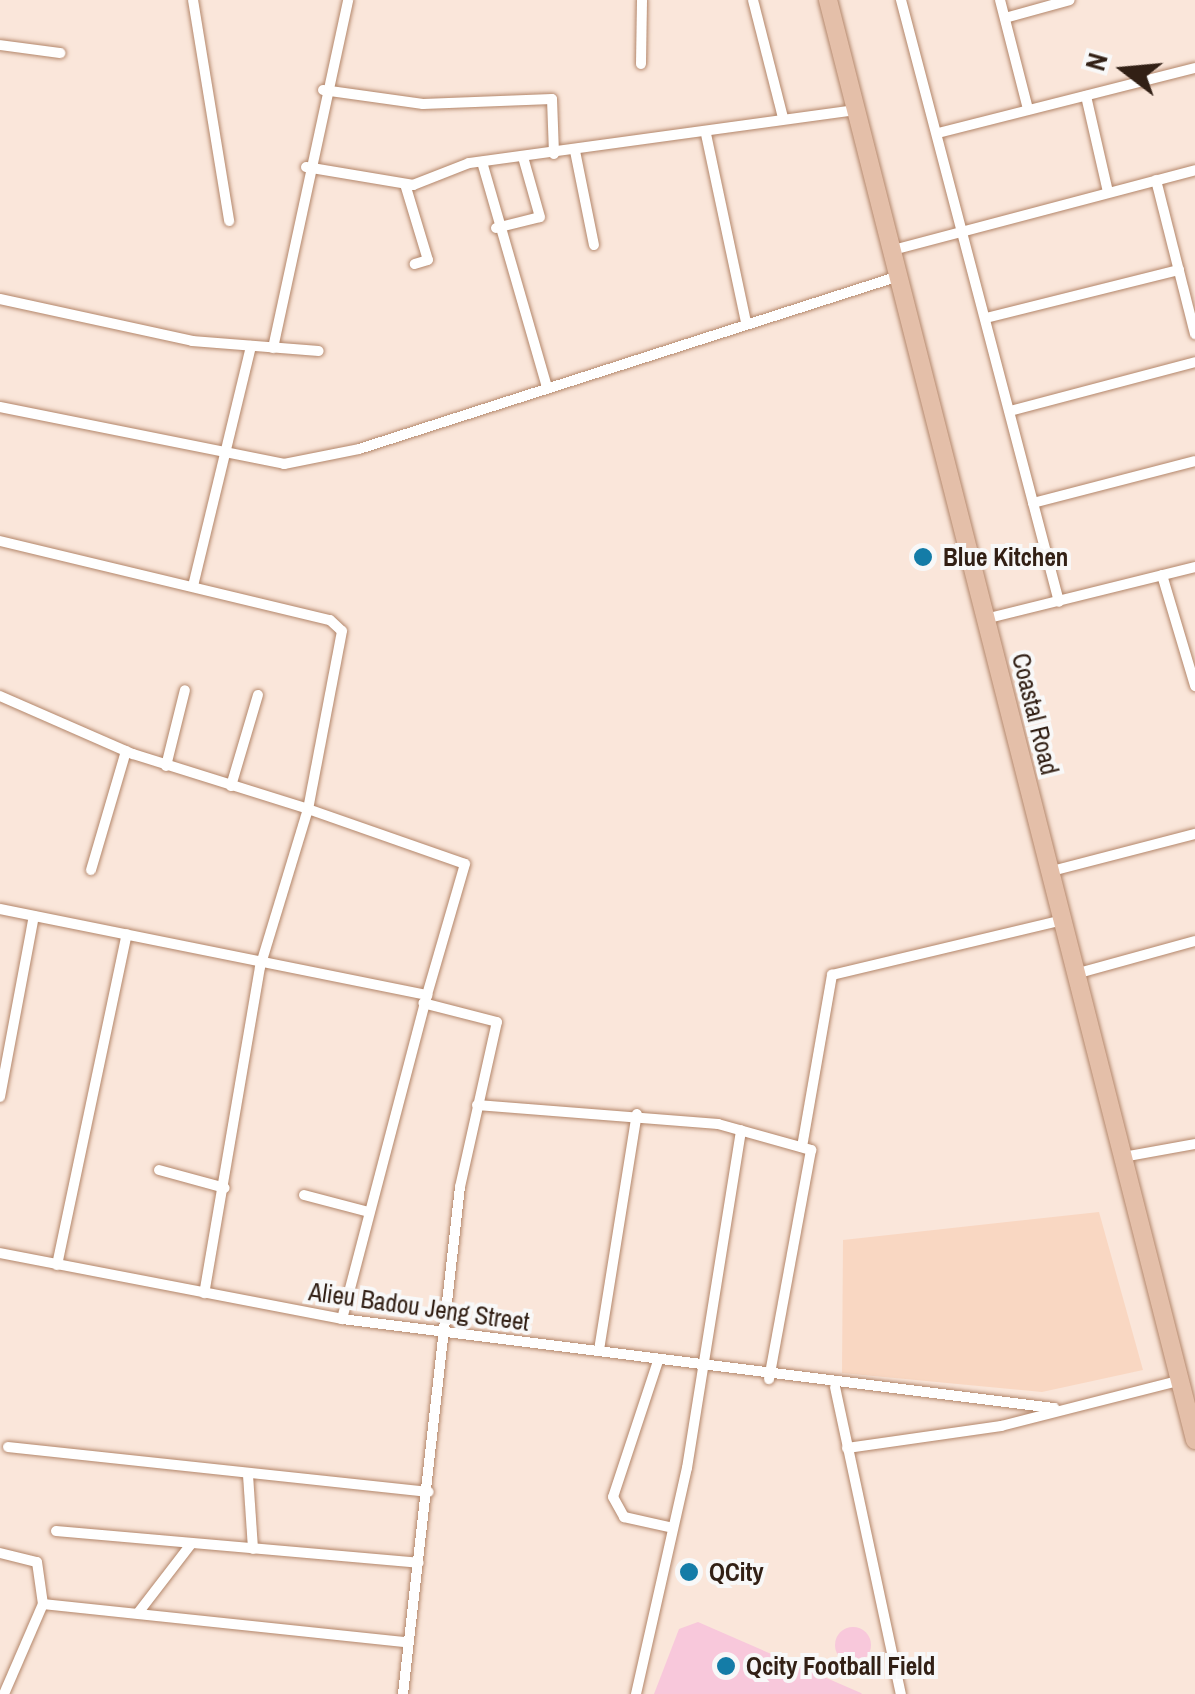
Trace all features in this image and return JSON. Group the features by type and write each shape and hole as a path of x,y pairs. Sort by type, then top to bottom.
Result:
{"main road":[{"name":"Coastal Road","path":"828,0 1059,921 1195,1440"}],"street":[{"path":"193,0 229,221"},
{"path":"274,348 306,168 348,0"},
{"path":"641,64 642,0"},
{"path":"753,0 783,118"},
{"path":"900,0 1059,602"},
{"path":"1000,0 1028,109"},
{"path":"1004,18 1070,0"},
{"path":"0,45 60,53"},
{"path":"938,133 1195,68"},
{"path":"323,90 423,104 552,99 554,154"},
{"path":"1086,96 1108,192"},
{"path":"306,168 405,184 482,162 706,134 783,118 854,110"},
{"path":"706,134 746,322"},
{"path":"575,151 594,245"},
{"path":"496,228 540,216 523,157"},
{"path":"482,162 496,228 547,387"},
{"path":"892,250 962,228 1195,170"},
{"path":"1156,180 1195,334"},
{"path":"405,184 428,260 415,264"},
{"path":"986,318 1179,270"},
{"path":"0,407 224,456 284,464 359,449 899,276"},
{"path":"0,299 251,346 319,351"},
{"path":"193,586 251,346"},
{"path":"1010,411 1195,362"},
{"path":"1033,504 1195,460"},
{"path":"0,541 330,620 342,630 308,809 260,967 204,1293"},
{"path":"985,619 1195,567"},
{"path":"1162,575 1195,686"},
{"path":"166,766 186,690"},
{"path":"231,786 258,695"},
{"path":"0,696 166,766 308,809 465,864 425,999 342,1319"},
{"path":"91,870 126,751"},
{"path":"1048,873 1195,834"},
{"path":"0,910 127,934 260,967 274,961 425,999 497,1022 478,1104 406,1642 403,1694"},
{"path":"0,1098 34,916"},
{"path":"802,1148 832,975 1059,921"},
{"path":"57,1265 127,934"},
{"path":"1074,974 1195,941"},
{"path":"478,1104 636,1114 741,1130 812,1150 769,1379"},
{"path":"599,1350 636,1114"},
{"path":"636,1694 704,1370 741,1130"},
{"path":"1123,1157 1195,1144"},
{"path":"159,1170 225,1188"},
{"path":"304,1195 369,1212"},
{"name":"Alieu Badou Jeng Street","path":"0,1254 342,1319 599,1350 769,1379 1054,1408"},
{"path":"658,1360 613,1497 624,1517 673,1528"},
{"path":"847,1448 1001,1426 1054,1408 1181,1380"},
{"path":"835,1387 900,1694"},
{"path":"8,1447 248,1476 429,1492"},
{"path":"248,1476 253,1548"},
{"path":"56,1530 419,1563"},
{"path":"138,1613 192,1542"},
{"path":"0,1552 36,1562 43,1604 4,1694"},
{"path":"43,1604 406,1642"}],"shaded area":[{"path":"1099,1212 1143,1370 1042,1392 842,1373 843,1240"},
{"path":"698,1622 862,1694 654,1694 679,1629"},
{"path":"853,1627 866,1632 871,1645 866,1658 853,1663 840,1658 835,1645 840,1632"}],"place":[{"name":"Blue Kitchen","path":"923,557"},
{"name":"QCity","path":"689,1572"},
{"name":"Qcity Football Field","path":"726,1666"}]}
